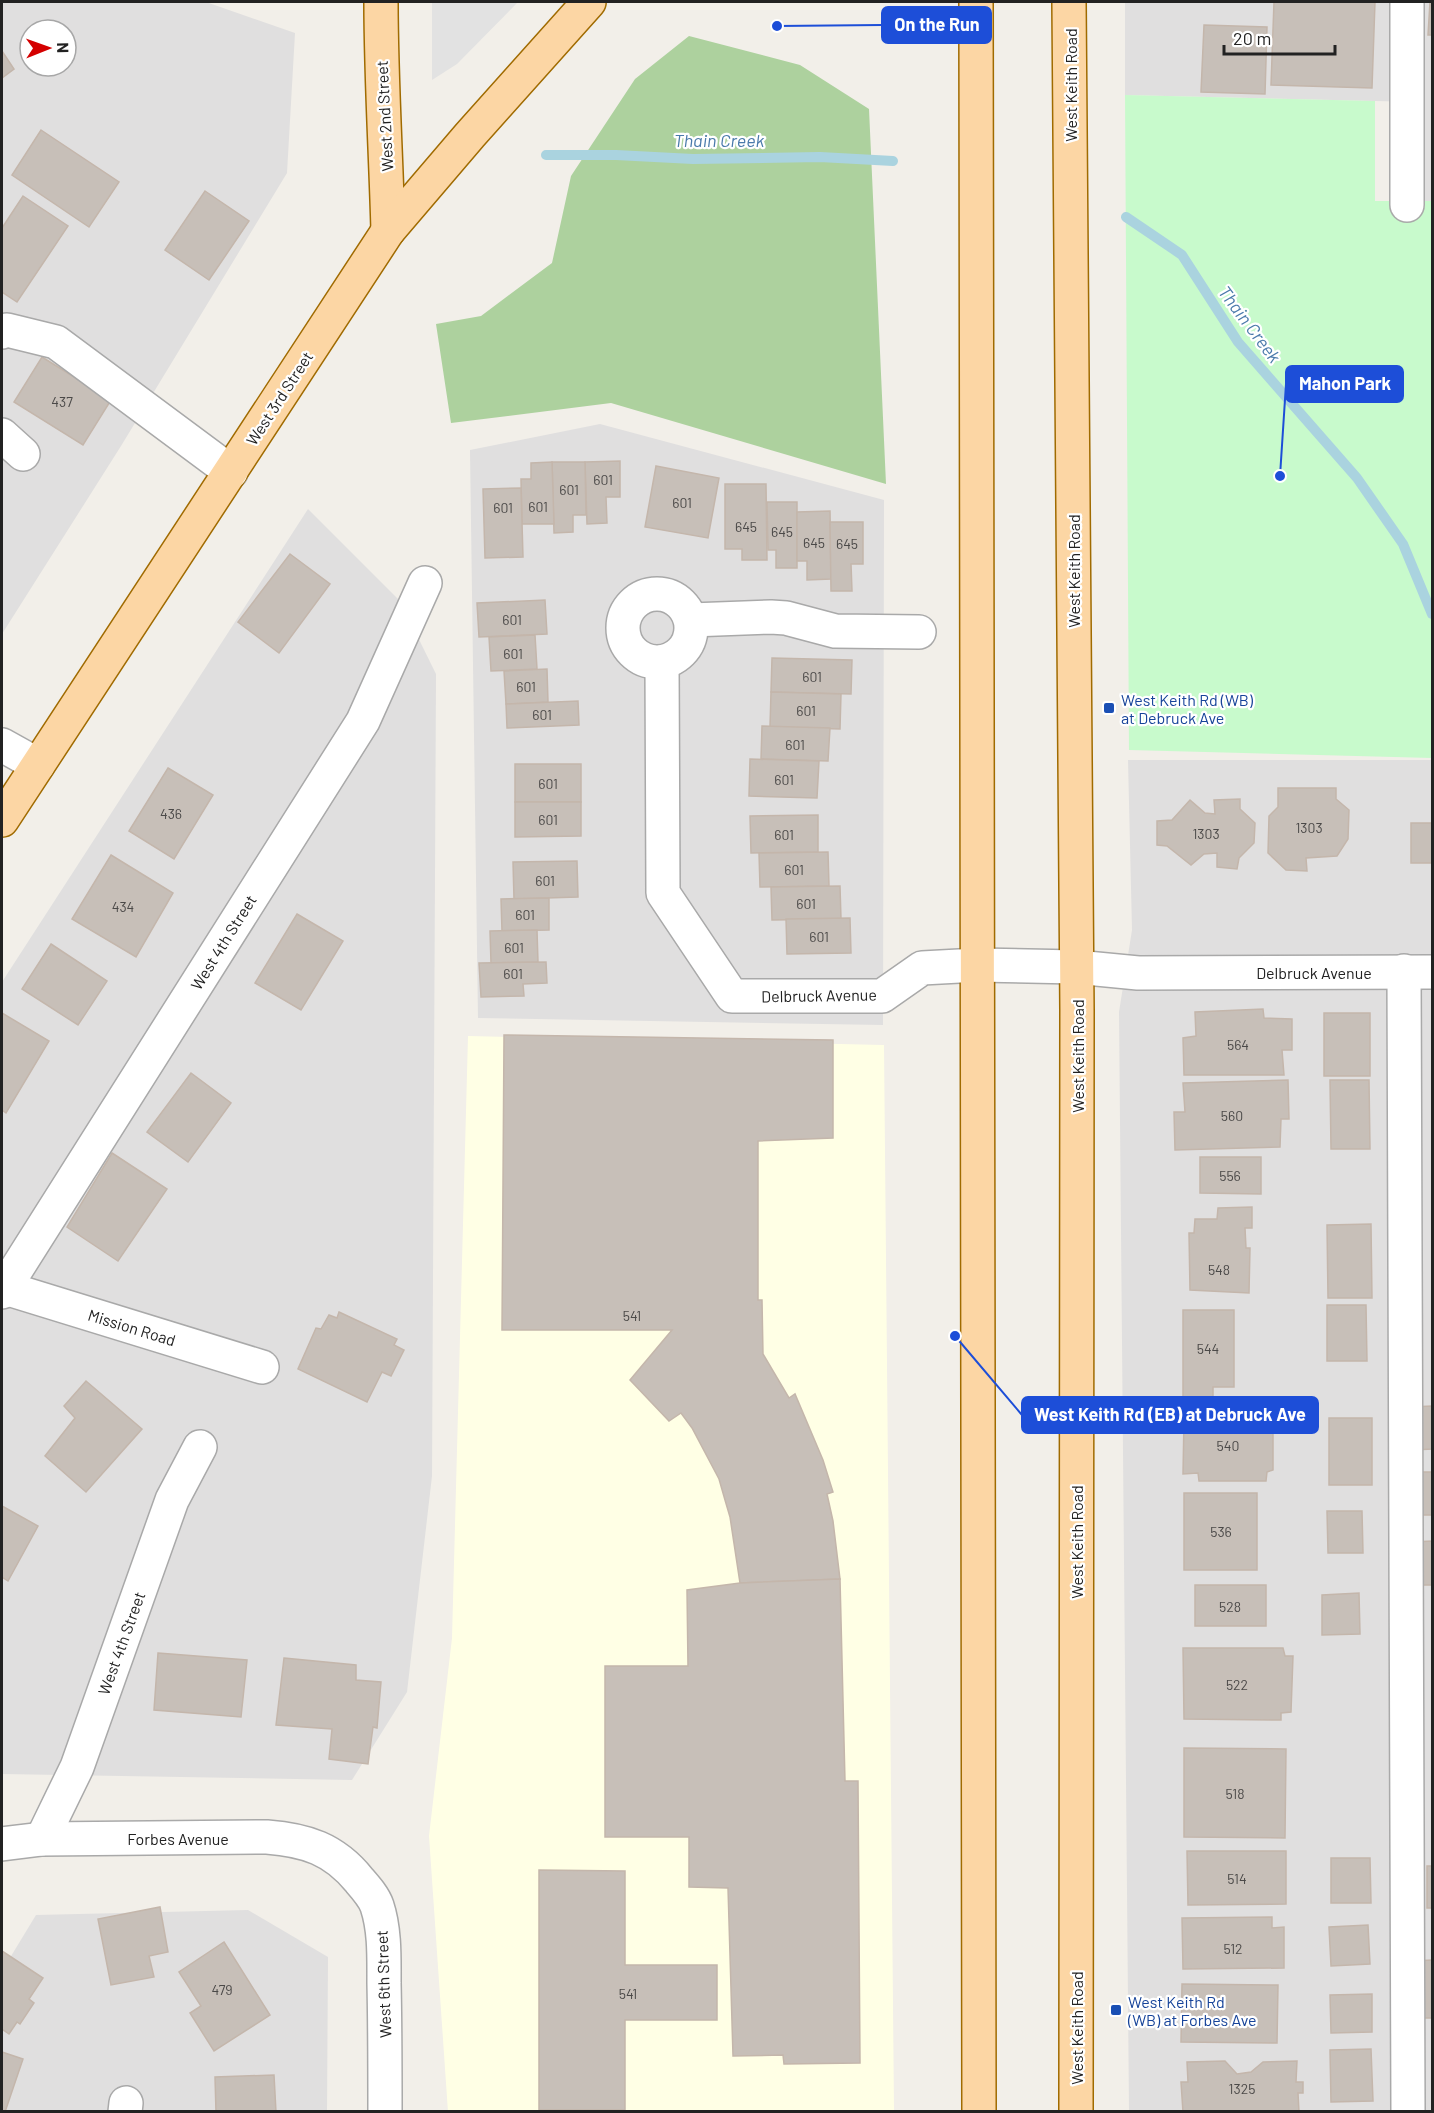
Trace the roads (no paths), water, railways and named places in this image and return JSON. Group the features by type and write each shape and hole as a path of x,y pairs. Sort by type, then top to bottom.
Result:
{"main road":[{"name":"West 2nd Street","path":"381,2 381,63 388,231"},
{"name":"West 3rd Street","path":"2,820 388,231 589,2"},
{"path":"976,2 980,2112"},
{"name":"West Keith Road","path":"1069,2 1076,967 1076,2112"}],"street":[{"path":"1407,2 1407,205"},
{"path":"2,332 7,330 56,342 231,472"},
{"name":"West 4th Street","path":"2,1289 363,721 425,583"},
{"path":"649,594 663,594 675,598 685,608 691,620 691,634 686,647 675,657 662,662 648,661 636,655 627,645 623,634 623,621 628,609 636,600 649,594"},
{"path":"691,620 771,617 786,618 835,632 919,632"},
{"name":"Delbruck Avenue","path":"662,662 663,893 732,996 882,996 922,968 978,965 1076,967 1138,973 1418,972"},
{"path":"2,745 38,765"},
{"path":"1407,2112 1418,972"},
{"name":"Mission Road","path":"2,1289 262,1367"},
{"name":"West 4th Street","path":"42,1839 77,1767 172,1500 200,1447"},
{"name":"Forbes Avenue","path":"2,1844 42,1839 292,1839 332,1854 348,1867"},
{"name":"West 6th Street","path":"348,1867 376,1905 381,1922 384,1949 385,2112"}],"waterway":[{"name":"Thain Creek","path":"546,155 616,155 693,159 820,157 893,161"},
{"name":"Thain Creek","path":"1126,217 1182,255 1238,342 1357,478 1403,544 1432,614"}],"place":[{"name":"On the Run","path":"777,26"},
{"name":"Mahon Park","path":"1280,476"},
{"name":"West Keith Rd (WB) at Debruck Ave","path":"1109,708"},
{"name":"West Keith Rd (EB) at Debruck Ave","path":"955,1336"},
{"name":"West Keith Rd (WB) at Forbes Ave","path":"1116,2010"}]}
